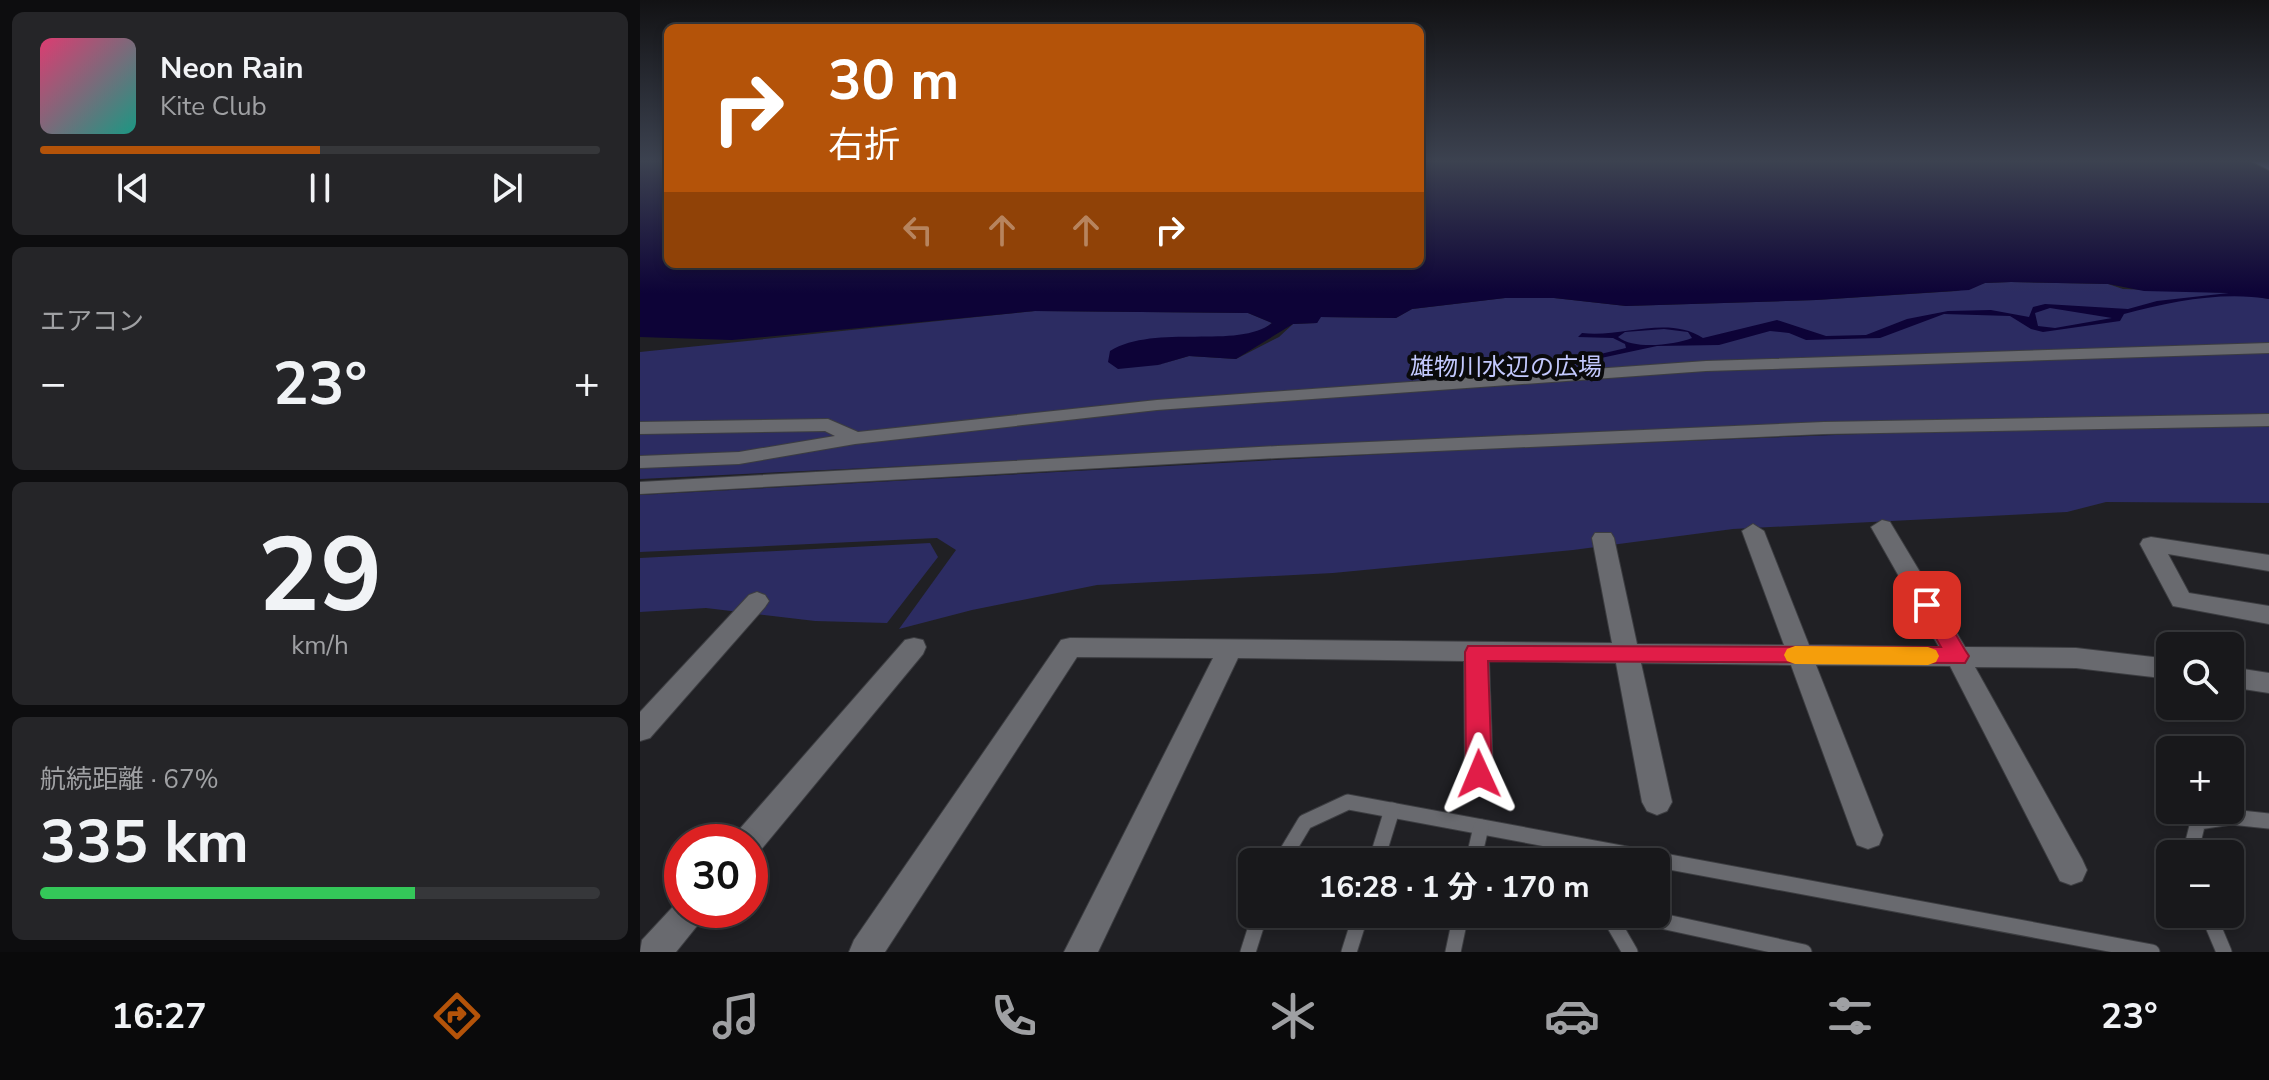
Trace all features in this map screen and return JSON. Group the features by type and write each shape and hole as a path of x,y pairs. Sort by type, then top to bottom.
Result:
{"street":[{"path":"640,462 739,458 855,438 1157,405 1706,366 2269,348"},
{"path":"640,488 1278,452 1809,428 2269,420"},
{"path":"640,428 828,425 855,438"},
{"path":"1882,527 1957,656 2071,870"},
{"path":"1753,531 1868,835"},
{"path":"1603,538 1657,802"},
{"path":"2269,563 2151,544 2181,600 2269,615"},
{"path":"640,730 757,601"},
{"path":"763,824 914,647"},
{"path":"866,952 1070,647 2076,658 2156,667"},
{"path":"1081,952 1230,650"},
{"path":"1476,652 1479,774"},
{"path":"2244,679 2269,683"},
{"path":"654,952 675,928"},
{"path":"640,950 648,952"}],"lane":[{"path":"1287,848 1297,826 1323,810 1348,802 2143,951"},
{"path":"1380,848 1392,810"},
{"path":"2194,840 2198,822 2231,817 2269,821"},
{"path":"1476,848 1481,827"},
{"path":"1670,924 1771,949 1804,952"},
{"path":"1248,952 1256,928"},
{"path":"1349,952 1357,928"},
{"path":"1453,952 1458,928"},
{"path":"1616,928 1630,952"},
{"path":"2214,928 2224,952"}],"green space":[{"name":"雄物川水辺の広場","path":"1985,283 2108,284 2123,289 2236,293 2269,299 2269,414 1752,425 640,479 640,352 1035,311 1248,313 1272,323 1258,333 1158,365 1189,356 1236,359 1279,337 1293,324 1317,323 1320,317 1396,318 1412,309 1505,298 1554,298 1626,306 1816,300 1957,291"},
{"path":"2269,426 2269,503 2106,502 2067,512 1733,529 1573,550 1333,573 1097,585 972,610 899,629 956,550 937,538 640,552 640,495 1458,450 1936,431"},
{"path":"930,543 938,557 887,623 815,621 706,608 640,612 640,558"}],"shaded area":[{"path":"640,204 664,204 664,268 1424,268 1424,204 2269,204 2269,299 2234,296 2197,299 2124,314 2120,321 2043,332 2031,329 2010,316 1944,314 1880,338 1806,340 1789,333 1770,331 1719,345 1657,346 1587,361 1481,368 1466,366 1466,362 1579,359 1626,348 1625,344 1613,338 1578,337 1582,333 1675,328 1689,331 1703,338 1777,320 1826,336 1866,335 1907,319 1948,311 1991,310 2029,317 2033,307 2045,304 2128,309 2157,301 2229,293 2144,291 2108,284 2011,282 1985,283 1969,290 1816,300 1626,306 1554,298 1505,298 1412,309 1396,318 1321,317 1317,323 1293,324 1236,359 1189,356 1158,365 1118,369 1108,362 1110,351 1129,343 1173,337 1239,335 1272,323 1248,313 1035,311 732,340 640,337","holes":["2050,308 2112,318 2055,328 2038,326 2035,313","1664,329 1688,332 1692,338 1665,344 1634,344 1618,337 1625,332"]}],"slow traffic":[{"path":"1795,655 1928,656"}],"route":[{"path":"1479,774 1476,652 1957,656 1927,605"}]}
